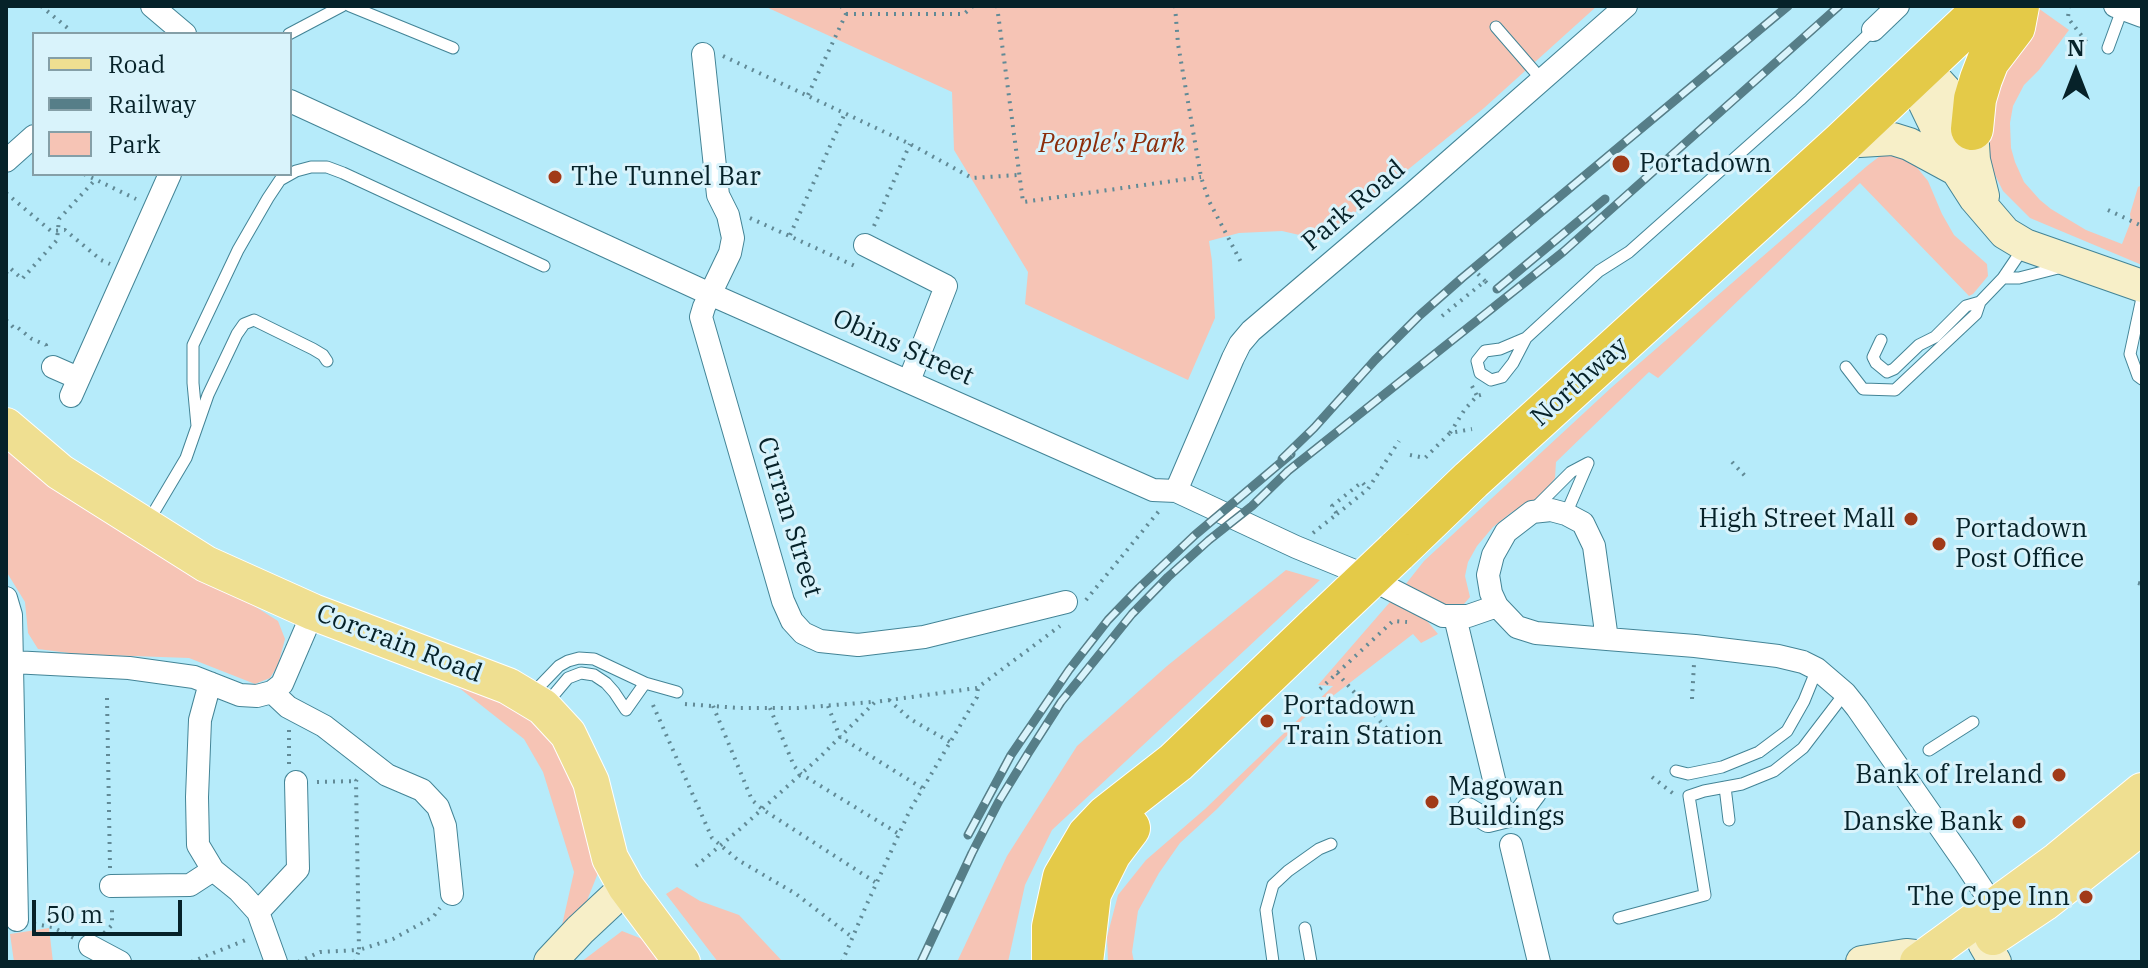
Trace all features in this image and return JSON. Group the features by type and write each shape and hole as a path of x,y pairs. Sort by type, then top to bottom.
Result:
{"highway":[{"name":"Northway","path":"1053,962 1053,927 1064,877 1088,836 1107,816 1169,772 1471,480 1843,142 1987,6"},
{"path":"1972,129 1981,79 1988,61 2014,27 2018,6"},
{"name":"Northway","path":"1082,962 1090,893 1110,853 1169,772"},
{"path":"1103,962 1104,920 1117,885 1151,836 1169,772"}],"main road":[{"name":"Corcrain Road","path":"6,426 60,472 206,564 313,612 508,686 536,702 568,734 591,782 610,858 626,887 682,962"},
{"path":"1955,957 1994,907 2058,860 2142,791"},
{"path":"1955,957 2044,903 2142,826"}],"street":[{"path":"152,6 183,32"},
{"name":"Park Road","path":"1176,491 1233,358 1251,331 1626,6"},
{"path":"1873,30 1898,6"},
{"path":"703,54 718,195 728,215 733,238 730,253 710,294"},
{"path":"1918,71 1958,104 1972,129 1977,178 1989,214"},
{"path":"1918,71 1957,170 1975,198 2005,233 2025,245 2142,286"},
{"name":"Obins Street","path":"292,102 710,294 1153,490 1176,491 1357,572 1443,616 1455,617"},
{"path":"6,160 32,138"},
{"path":"1843,142 1893,139 1909,144 1957,170"},
{"path":"53,367 74,387 169,176"},
{"path":"865,245 946,286 909,381"},
{"name":"Curran Street","path":"710,294 701,317 783,601 792,621 803,633 820,641 835,643 881,643 1071,609"},
{"path":"1607,639 1594,546 1583,523 1551,510 1532,512 1506,532 1493,555 1488,575 1497,606 1517,627 1536,633 1778,656 1817,669 1845,693 1903,766 1994,907"},
{"path":"6,598 11,615 11,872 17,920"},
{"path":"1497,606 1455,617 1503,817"},
{"path":"280,700 282,684 313,612"},
{"path":"12,662 129,668 194,677 240,695 280,700 324,726 387,775 422,790 438,807 445,826 452,894"},
{"path":"210,683 200,720 198,845 213,870 239,891 262,922 276,962"},
{"path":"262,922 298,869 296,782"},
{"path":"1468,809 1488,821 1520,813 1535,793"},
{"path":"1511,845 1539,962"},
{"path":"111,886 190,885 213,870"},
{"path":"550,962 626,887"},
{"path":"90,946 120,962"},
{"path":"1862,962 1906,955 1955,957"}],"lane":[{"path":"292,32 342,6"},
{"path":"350,6 453,48"},
{"path":"2108,48 2126,9"},
{"path":"1496,27 1542,80"},
{"path":"1526,338 1502,377 1491,380 1480,373 1477,361 1485,351 1500,349 1526,338 1599,271 1629,252 1800,100 1873,30"},
{"path":"292,173 311,167 327,167 544,266"},
{"path":"197,426 193,345 238,250 268,198 280,180 287,176"},
{"path":"1846,367 1863,389 1895,390 1976,314 1980,302 2003,278 2025,245"},
{"path":"2003,278 2019,278 2078,263"},
{"path":"2142,298 2130,354 2142,379"},
{"path":"1881,340 1873,357 1887,372 1919,345 1935,337 1966,306 1980,302"},
{"path":"146,526 186,458 208,395 244,324 254,320 313,349 327,361"},
{"path":"1532,512 1571,472 1588,463 1566,514"},
{"path":"536,702 559,666 579,658 594,659 645,683 677,692"},
{"path":"1676,771 1688,774 1722,767 1759,752 1787,731 1817,669"},
{"path":"536,702 568,678 581,673 594,675 606,683 626,710 645,683"},
{"path":"1619,918 1705,895 1689,796 1742,784 1774,771 1803,748 1845,693"},
{"path":"1929,750 1973,722"},
{"path":"1725,787 1729,820"},
{"path":"1273,962 1266,910 1273,885 1319,849 1331,844"},
{"path":"1305,928 1311,962"}],"path":[{"path":"41,6 70,32"},
{"path":"841,6 846,14"},
{"path":"846,14 964,14 973,6"},
{"path":"997,6 1023,202 1201,177"},
{"path":"1175,6 1178,44 1201,177 1209,201 1243,266"},
{"path":"2069,6 2068,18 2088,44"},
{"path":"808,95 846,14"},
{"path":"703,54 704,48 808,95 972,178 1019,175"},
{"path":"790,235 845,113"},
{"path":"728,215 743,215 855,266 910,144"},
{"path":"88,176 156,207"},
{"path":"6,273 10,268 22,279 57,240 59,219 95,180"},
{"path":"6,193 51,231 65,230 101,260 126,273"},
{"path":"2108,210 2142,226"},
{"path":"1478,274 1490,286"},
{"path":"1442,316 1485,281"},
{"path":"6,320 46,345 53,367"},
{"path":"1410,455 1425,458 1450,433 1465,409"},
{"path":"1450,433 1472,429"},
{"path":"1296,547 1368,489 1399,441"},
{"path":"1732,462 1745,476"},
{"path":"1337,514 1332,506 1362,482 1368,489"},
{"path":"681,704 770,708 828,706 978,687 1071,609 1176,491"},
{"path":"1320,689 1393,621 1422,624 1428,609"},
{"path":"1692,699 1695,646"},
{"path":"1337,673 1397,740"},
{"path":"842,962 899,834 977,697 978,687"},
{"path":"17,920 52,927 90,946 112,925 107,698"},
{"path":"280,700 289,782 356,781"},
{"path":"889,700 910,719 950,742"},
{"path":"696,866 801,774 875,702"},
{"path":"666,703 653,705 712,838 738,860 796,894 852,937"},
{"path":"713,706 752,800 876,882"},
{"path":"828,706 840,737 923,788"},
{"path":"770,708 794,766 801,774 899,834"},
{"path":"355,962 359,950 356,781 369,763"},
{"path":"1652,777 1674,795 1689,796"},
{"path":"298,962 320,952 359,950 393,939 433,917 452,894"},
{"path":"191,962 262,922"}],"green space":[{"name":"People's Park","path":"764,6 1597,6 1484,108 1321,240 1282,231 1239,233 1209,241 1215,318 1188,380 1025,304 1028,272 954,150 952,92"},
{"path":"2038,8 2069,30 2024,85 2013,106 2010,123 2015,162 2024,182 2051,209 2086,230 2122,244 2131,221 2138,187 2142,185 2142,265 2030,218 2003,191 1985,155 1998,59"},
{"path":"1891,155 1913,163 1928,181 1954,235 1987,264 1988,276 1973,294 1969,296 1860,183 1658,378 1649,372 1556,462 1555,478 1543,495 1493,527 1468,562 1465,576 1470,597 1464,604 1438,606 1405,585 1424,561 1612,387 1867,166 1880,156"},
{"path":"6,449 278,621 285,639 278,665 270,678 255,684 189,658 77,654 38,649 28,633 25,602 6,571"},
{"path":"1286,570 1320,580 1052,830 1025,885 1008,962 957,962 1007,856 1077,746 1167,666"},
{"path":"1390,602 1423,616 1438,634 1421,643 1413,634 1303,719 1180,843 1159,873 1138,911 1132,952 1134,962 1108,962 1107,937 1118,895 1146,860 1205,809 1333,686 1318,685"},
{"path":"439,672 536,710 567,748 600,868 586,903 560,934 574,872 543,772 524,739"},
{"path":"677,887 700,901 739,915 783,962 718,962 666,894"},
{"path":"49,928 53,962 14,962 10,934"},
{"path":"622,931 655,944 665,962 581,962"}],"railway":[{"path":"1282,459 1420,315 1788,6"},
{"path":"921,962 999,801 1061,702 1132,614 1168,577 1288,471 1563,252 1839,6"},
{"path":"1497,289 1605,199"},
{"path":"968,835 1011,755 1069,670 1108,620 1195,535 1291,454"}],"place":[{"name":"Portadown","path":"1621,164"},
{"name":"The Tunnel Bar","path":"555,177"},
{"name":"High Street Mall","path":"1911,519"},
{"name":"Portadown Post Office","path":"1939,544"},
{"name":"Portadown Train Station","path":"1267,721"},
{"name":"Bank of Ireland","path":"2059,775"},
{"name":"Magowan Buildings","path":"1432,802"},
{"name":"Danske Bank","path":"2019,822"},
{"name":"The Cope Inn","path":"2086,897"}]}
